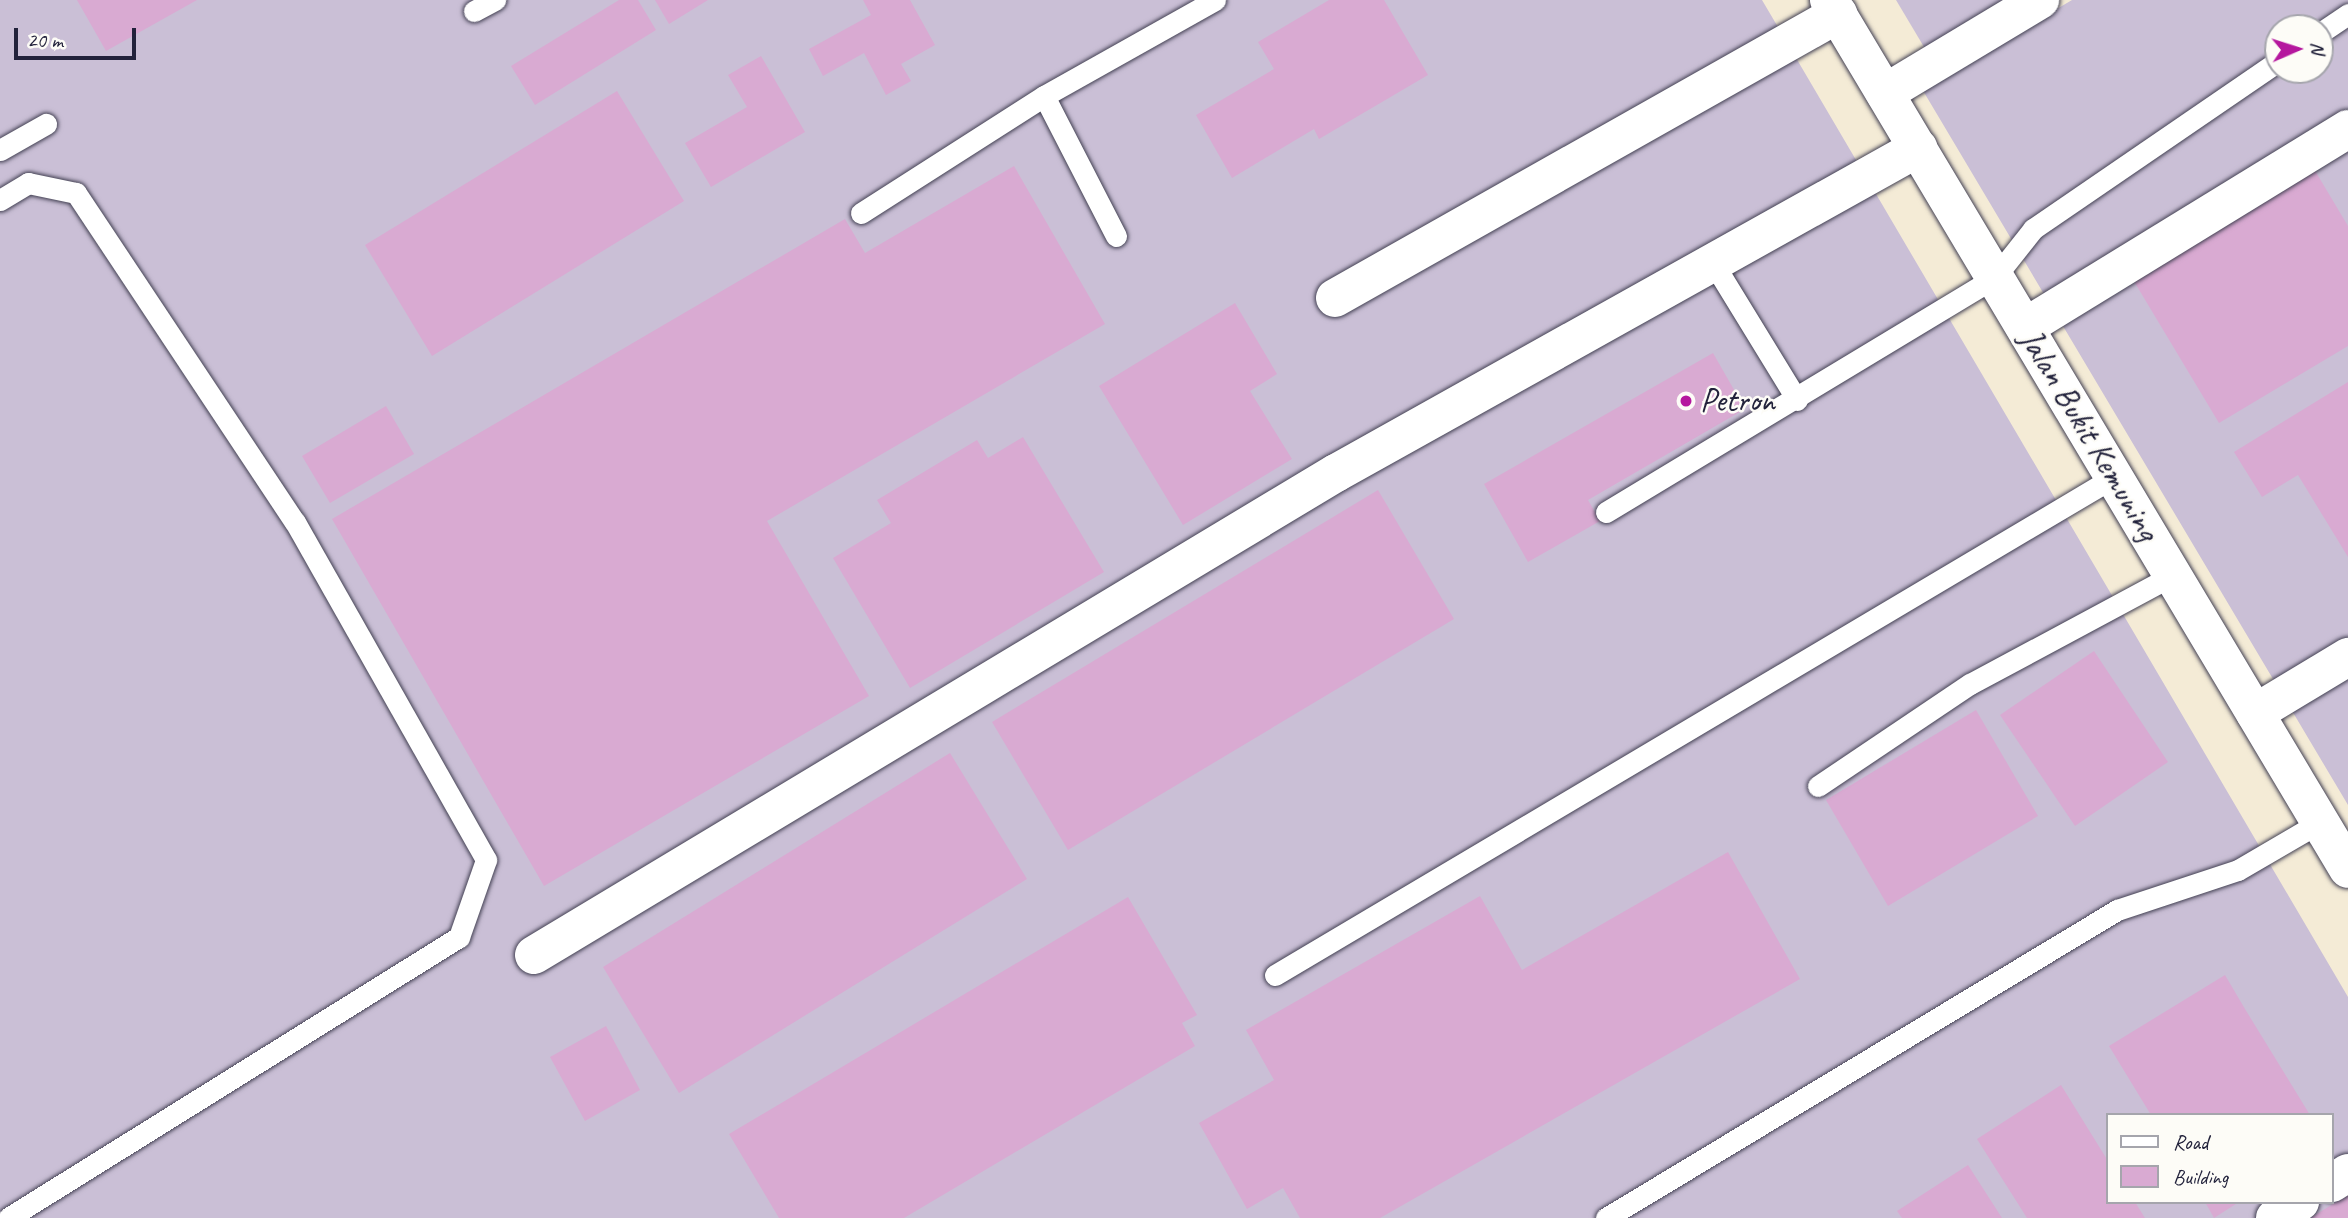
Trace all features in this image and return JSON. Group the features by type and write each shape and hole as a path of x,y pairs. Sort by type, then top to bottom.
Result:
{"street":[{"path":"1885,93 2040,0"},
{"path":"1335,298 1834,7"},
{"name":"Jalan Bukit Kemuning","path":"1834,7 2348,869"},
{"path":"2025,327 2348,129"},
{"path":"534,955 1336,473 1715,266 1918,148"},
{"path":"2255,713 2348,657"},
{"path":"2275,1218 2298,1204"}],"lane":[{"path":"474,11 495,0"},
{"path":"861,213 1044,96 1215,0"},
{"path":"1606,512 1797,400 1995,277 2033,229 2264,71"},
{"path":"1044,96 1116,236"},
{"path":"0,150 46,124"},
{"path":"0,200 28,183 76,193 295,522 486,860 459,937 8,1218"},
{"path":"1715,266 1797,400"},
{"path":"1275,975 2114,477"},
{"path":"1818,786 1970,684 2173,575"},
{"path":"1606,1218 2117,910 2238,870 2320,822"}],"shaded area":[{"path":"0,0 1762,0 2348,997 2348,1218 0,1218"},
{"path":"1896,0 2012,0 1927,52"},
{"path":"2072,0 2348,0 2348,805 1922,89"}],"building":[{"path":"77,0 197,0 106,51"},
{"path":"619,0 638,0 656,30 535,105 511,66"},
{"path":"655,0 708,0 669,24"},
{"path":"863,0 910,0 935,45 901,64 911,81 886,95 864,53 823,76 809,49 871,15"},
{"path":"1329,0 1384,0 1428,75 1319,139 1314,129 1232,178 1196,115 1274,69 1258,42"},
{"path":"761,56 805,132 711,187 685,143 747,107 728,75"},
{"path":"617,91 684,201 432,356 365,245"},
{"path":"1014,166 1105,324 767,521 869,696 544,886 332,519 845,219 865,253"},
{"path":"2314,169 2348,226 2348,346 2219,423 2132,278"},
{"path":"1235,303 1277,374 1250,391 1292,459 1183,525 1099,386"},
{"path":"1713,353 1745,409 1588,500 1600,521 1528,562 1484,484"},
{"path":"2348,382 2348,557 2298,475 2262,497 2234,452"},
{"path":"386,406 414,454 330,503 302,456"},
{"path":"1023,437 1104,572 910,688 833,558 891,523 877,500 977,440 988,458"},
{"path":"1378,490 1454,619 1068,850 992,722"},
{"path":"2094,651 2168,762 2075,826 2000,715"},
{"path":"1976,710 2038,816 1888,906 1826,800"},
{"path":"950,753 1027,879 679,1093 603,967"},
{"path":"1728,852 1800,979 1380,1218 1300,1218 1283,1188 1247,1209 1199,1123 1274,1080 1246,1030 1480,896 1522,970"},
{"path":"1128,897 1197,1015 1182,1023 1195,1046 904,1218 779,1218 729,1134"},
{"path":"2225,975 2309,1113 2150,1113 2109,1046"},
{"path":"606,1026 640,1090 585,1121 550,1057"},
{"path":"2061,1085 2106,1158 2106,1204 2136,1204 2145,1218 2027,1218 1977,1139"},
{"path":"1968,1165 2002,1218 1902,1218 1897,1211"},
{"path":"2348,1195 2348,1218 2310,1218 2334,1204"},
{"path":"2206,1204 2236,1204 2214,1218"}],"place":[{"name":"Petron","path":"1686,401"}]}
